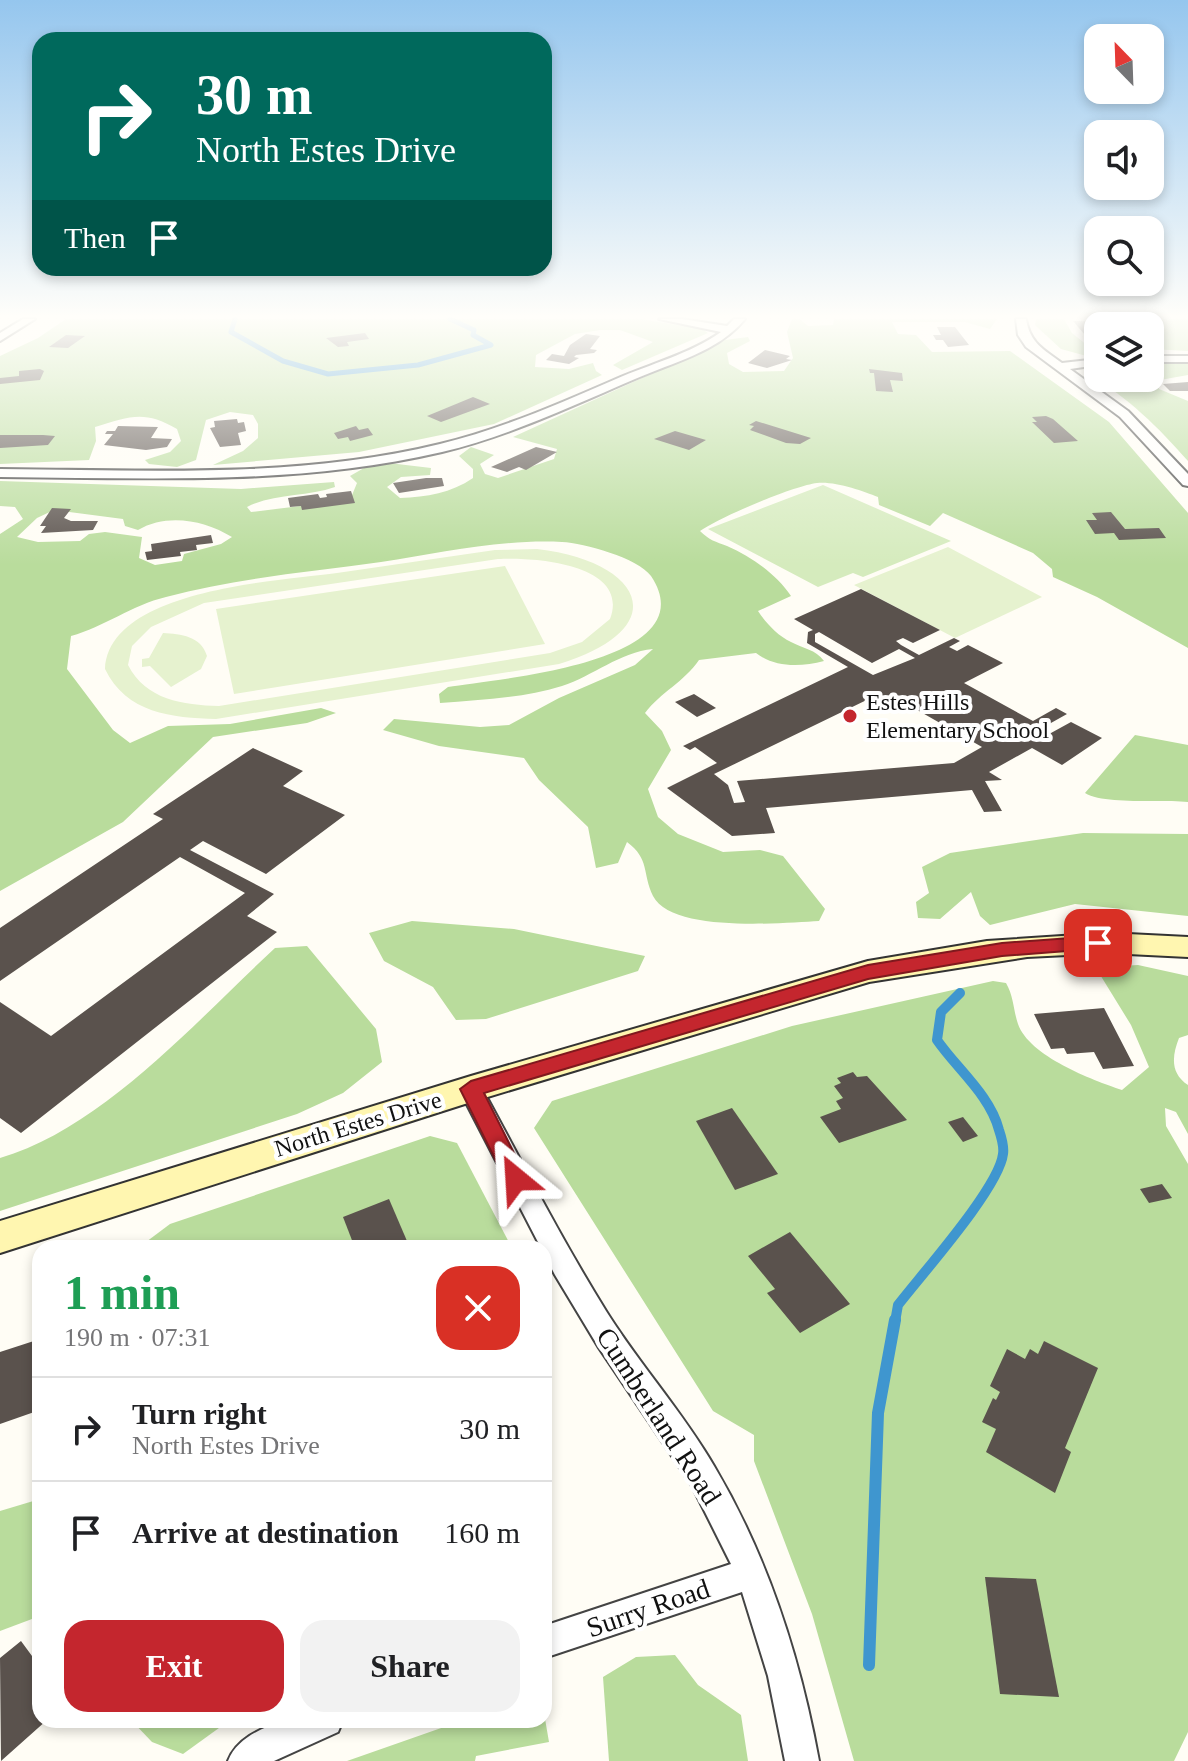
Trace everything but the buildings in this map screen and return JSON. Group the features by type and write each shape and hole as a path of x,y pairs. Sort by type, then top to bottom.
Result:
{"main road":[{"name":"North Estes Drive","path":"0,1237 789,993 930,959 1077,943 1188,947"}],"street":[{"path":"0,473 265,474 439,448 523,421 568,401"},
{"path":"1105,401 1135,423 1188,482"},
{"name":"Cumberland Road","path":"471,1089 551,1240"},
{"name":"Cumberland Road","path":"552,1242 629,1370 681,1439 725,1517 751,1573 793,1705 802,1761"},
{"name":"Surry Road","path":"552,1639 751,1573"},
{"path":"245,1761 269,1743 306,1728"}],"green space":[{"path":"0,401 544,401 494,424 359,452 213,465 243,451 258,438 258,424 253,415 230,412 206,420 196,460 177,467 149,464 145,460 170,452 181,441 177,429 156,419 137,417 95,427 96,441 89,460 0,464"},
{"path":"591,401 1080,401 1109,422 1188,513 1188,648 1097,597 1053,577 1052,569 1033,553 943,513 930,526 879,505 878,497 849,487 824,483 806,485 710,525 700,531 763,567 791,596 758,611 765,620 781,636 824,661 788,665 756,653 699,660 645,713 662,731 671,750 648,789 658,817 678,834 723,852 760,850 783,856 825,909 819,921 729,923 682,916 664,908 653,896 639,854 627,842 618,863 596,868 588,827 539,780 524,758 439,746 383,730 394,719 480,727 509,725 559,698 635,665 653,649 618,659 573,682 547,690 502,698 440,703 439,694 448,687 548,671 589,661 625,647 650,629 661,605 651,576 635,563 596,548 572,543 516,543 192,590 130,610 71,636 67,669 113,730 130,743 168,726 230,724 321,708 336,713 307,723 213,737 123,822 0,891 0,534 23,519 15,507 0,506 0,481 241,489 334,482 335,487 324,490 257,503 247,507 251,512 350,500 357,483 350,476 364,468 389,463 431,468 430,475 401,477 387,487 400,498 447,491 473,478 473,469 459,456 471,447 494,455 480,464 485,474 498,478 554,459 557,449 513,437","holes":["54,510 123,519 125,526 138,530 161,522 185,521 210,526 232,537 221,544 184,554 182,561 155,565 139,558 142,537 105,532 89,534 80,541 38,542 17,537 37,518"]},
{"path":"1127,401 1188,401 1188,461 1166,436"},
{"path":"823,485 951,541 863,577 853,573 818,587 708,529"},
{"path":"948,547 1042,597 955,638 854,585"},
{"path":"537,549 573,556 601,567 621,581 632,597 632,615 620,632 596,649 559,664 216,719 167,714 138,704 114,684 105,669 114,642 135,621 200,594 276,580 495,550","holes":["498,559 554,562 593,575 606,586 613,600 610,619 582,642 550,653 219,706 179,702 155,693 136,677 128,665 132,646 151,627 204,603"]},
{"path":"505,566 545,644 234,694 216,609"},
{"path":"163,633 195,640 207,656 201,669 171,687 150,666 142,667 142,659 149,658"},
{"path":"1135,735 1188,745 1188,802 1106,799 1085,793"},
{"path":"1083,833 1188,834 1188,916 1075,904 990,925 980,916 971,892 940,919 918,918 916,902 929,893 922,867 950,853"},
{"path":"412,921 514,929 645,956 638,971 486,1019 456,1020 433,987 384,961 369,933"},
{"path":"307,946 376,1029 382,1062 343,1093 297,1114 0,1211 0,1158 38,1143 75,1123 112,1097 181,1038 275,948"},
{"path":"1138,965 1188,976 1188,1035 1179,1038 1174,1058 1175,1070 1188,1085 1188,1134 1176,1112 1165,1108 1166,1126 1188,1164 1188,1732 1174,1761 854,1761 812,1614 754,1461 754,1435 713,1411 534,1128 552,1101 792,1026 993,981 1006,983 1018,1024 1024,1036 1035,1046 1063,1065 1122,1090 1149,1067 1131,1025 1099,973 1103,967"},
{"path":"430,1136 457,1143 508,1240 149,1240 170,1224"},
{"path":"32,1501 32,1619 0,1631 0,1511"},
{"path":"675,1655 698,1685 741,1715 748,1761 609,1761 603,1677 636,1657"},
{"path":"139,1728 219,1728 183,1754 152,1742"},
{"path":"441,1728 547,1728 549,1742 476,1756 475,1761 347,1761"}],"waterway":[{"path":"895,1322 898,1305 974,1209 988,1188 1003,1154 995,1117 937,1040 941,1012 960,993"},
{"path":"869,1665 878,1413 895,1320"}],"place":[{"name":"Estes Hills Elementary School","path":"850,716"}],"route":[{"path":"516,1179 471,1089 868,972 1002,949 1098,943"}]}
